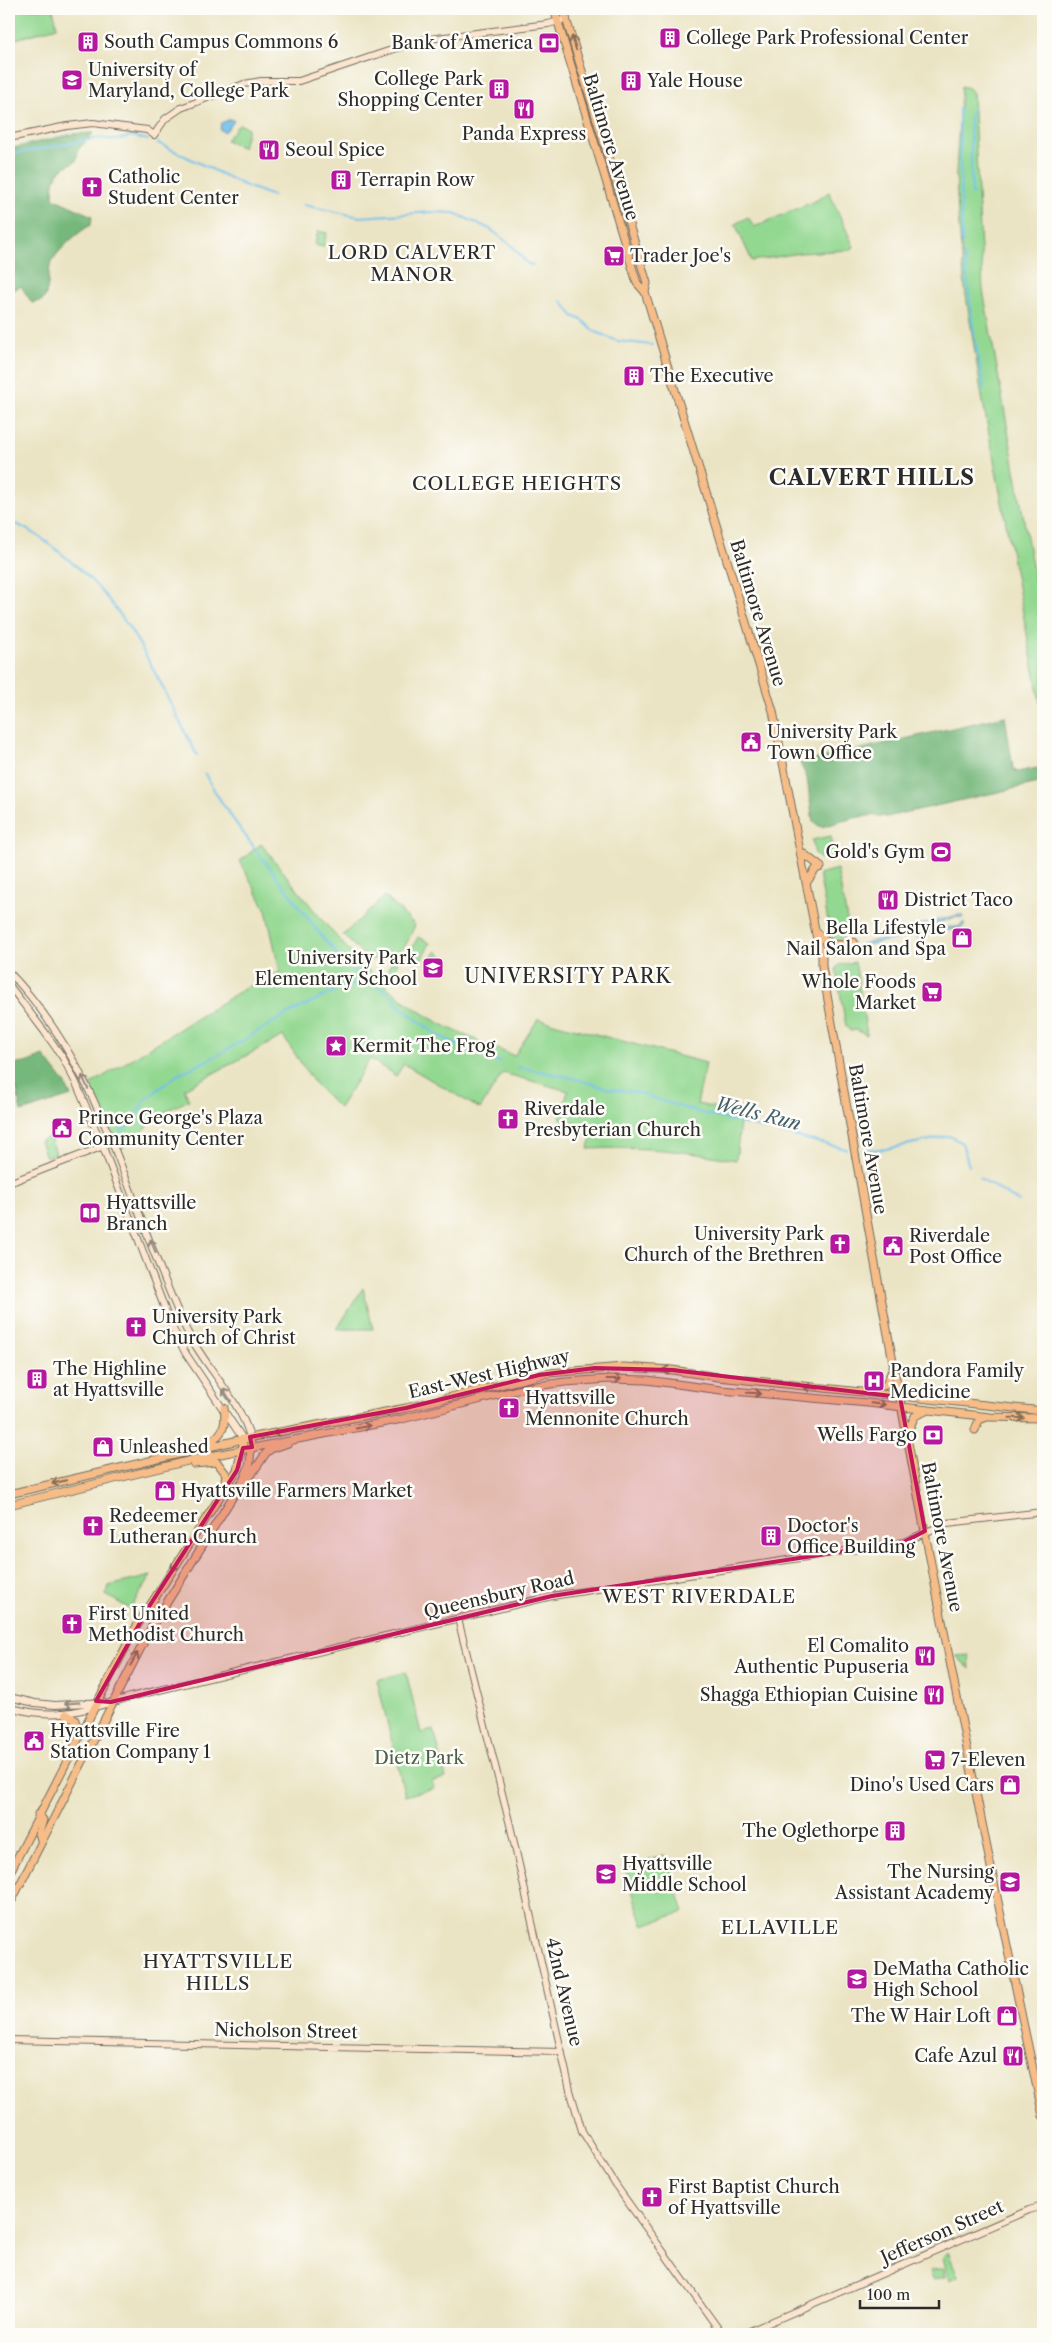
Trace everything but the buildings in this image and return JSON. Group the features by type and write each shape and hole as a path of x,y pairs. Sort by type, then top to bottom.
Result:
{"main road":[{"name":"Baltimore Avenue","path":"554,9 637,283 644,292 769,699 807,882 819,950 822,953 821,961 900,1398 977,1804 1043,2116"},
{"name":"Baltimore Avenue","path":"563,9 647,283 644,292"},
{"path":"800,851 821,867 816,869 807,882"},
{"path":"816,932 832,945 839,946 854,942"},
{"path":"859,1392 885,1386 891,1378 894,1365"},
{"name":"East-West Highway","path":"9,1494 247,1438 406,1408 539,1375 595,1368 672,1370 718,1378 900,1398 1043,1411"},
{"name":"East-West Highway","path":"9,1505 243,1448 402,1419 529,1387 583,1380 647,1380 721,1390 902,1406 962,1414 1043,1418"},
{"path":"151,1460 217,1438 225,1427 224,1408"},
{"path":"907,1434 916,1416 932,1410"},
{"path":"962,1414 970,1419 975,1430 979,1420 990,1416"},
{"path":"229,1503 247,1484 261,1459 272,1449 315,1435"},
{"path":"9,1906 150,1628 248,1470 252,1447 247,1438"},
{"path":"9,1874 96,1701 145,1613 237,1470 247,1438"},
{"path":"139,1474 158,1472 201,1462 212,1461 222,1465 226,1474 225,1484 203,1523"},
{"path":"63,1492 96,1477 115,1472 120,1467"},
{"path":"66,1714 75,1720 79,1734"},
{"path":"38,1814 43,1820 39,1833 41,1840"}],"street":[{"path":"9,138 67,126 93,124 147,130 154,135 164,119 181,108 244,84 261,81 299,81 421,40 558,22 566,19"},
{"path":"9,972 48,1018 71,1054 112,1143 183,1324 243,1420 247,1438"},
{"path":"9,986 63,1058 83,1098 171,1325 186,1354 247,1438"},
{"path":"9,1183 112,1143"},
{"name":"Queensbury Road","path":"9,1708 25,1712 66,1714 92,1710 111,1702 552,1596 904,1542 914,1539 925,1531 947,1523 1043,1512"},
{"name":"42nd Avenue","path":"458,1618 510,1825 570,2090 582,2131 624,2199 722,2334"},
{"path":"12,1698 23,1705 25,1712"},
{"name":"Queensbury Road","path":"12,1698 54,1705 96,1701 111,1702"},
{"name":"Nicholson Street","path":"9,2040 562,2052"},
{"name":"Jefferson Street","path":"743,2334 1022,2213 1043,2206"}],"highlighted area":[{"path":"595,1368 672,1370 900,1397 925,1531 904,1542 552,1596 111,1702 96,1701 150,1605 237,1470 243,1448 252,1447 250,1437 406,1408 539,1375"}],"green space":[{"path":"53,9 57,27 9,41 9,10"},
{"path":"961,86 969,88 973,93 983,290 1043,627 1043,707 1041,708 982,397 965,289 956,174"},
{"path":"239,124 248,128 243,148 226,140"},
{"path":"93,133 78,150 76,161 64,167 57,175 53,198 92,216 91,225 74,237 56,255 50,266 48,287 43,300 32,303 21,286 9,292 9,149 73,134"},
{"path":"829,192 854,247 850,250 800,253 752,261 735,224 748,217 754,227 817,200"},
{"path":"318,231 327,233 323,247 315,245"},
{"path":"1005,716 1013,768 1017,772 1043,767 1043,782 886,817 861,817 821,827 813,822 807,778 800,763"},
{"path":"831,836 835,856 819,858 815,854 812,840"},
{"path":"261,844 323,921 368,970 419,1011 447,1027 514,1056 538,1019 706,1063 697,1104 741,1113 736,1160 662,1150 626,1148 588,1149 593,1128 560,1119 568,1091 503,1073 480,1109 404,1064 396,1076 370,1059 339,1108 315,1084 283,1036 184,1089 189,1100 168,1110 116,1153 88,1086 247,987 280,972 266,910 240,861"},
{"path":"837,869 850,934 838,940 831,937 819,874"},
{"path":"385,896 415,925 407,943 399,952 369,960 343,935"},
{"path":"418,937 430,943 420,962 408,956"},
{"path":"437,951 445,959 440,968 429,962"},
{"path":"393,960 398,962 391,977 385,974"},
{"path":"855,962 867,1035 856,1030 850,1031 846,1026 836,969 839,965"},
{"path":"44,1056 65,1083 71,1096 21,1112 17,1090 9,1079 9,1062 10,1065 25,1063"},
{"path":"50,1137 56,1153 46,1157 40,1141"},
{"path":"363,1288 373,1329 337,1329"},
{"path":"151,1576 130,1609 106,1595 108,1586"},
{"path":"969,1655 970,1669 956,1656"},
{"name":"Dietz Park","path":"406,1672 421,1733 434,1730 446,1778 432,1781 434,1788 405,1796 377,1680"},
{"path":"664,1855 666,1856 684,1912 643,1925 625,1869"},
{"path":"948,2252 958,2276 949,2280 942,2258"},
{"path":"943,2267 945,2276 933,2279 930,2271"}],"water":[{"path":"231,119 234,121 225,132 220,130 221,123"},
{"path":"962,915 963,918 955,917 928,927 923,925 918,929 914,926"},
{"path":"964,922 962,927 917,938 919,933 924,935 932,929 958,927"},
{"path":"899,933 900,938 859,947 860,945"}],"waterway":[{"path":"959,108 962,243"},
{"path":"972,109 970,119 972,195"},
{"path":"9,155 98,138 117,140 132,136 148,140"},
{"path":"158,143 246,186 273,196"},
{"path":"304,205 360,217 434,212 454,213 490,229 511,245 528,264 533,265"},
{"path":"964,254 974,334 984,389"},
{"path":"562,301 573,316 582,320 594,331 617,341 652,345"},
{"path":"9,522 41,538 84,573 105,596 124,620 140,645 197,755"},
{"path":"205,774 239,827 320,934 343,960 369,984"},
{"path":"120,1132 131,1123 147,1098 177,1075 216,1056 284,1016 346,985 369,984 378,986 391,995 400,1007 436,1034 471,1052 500,1062"},
{"name":"Wells Run","path":"518,1067 573,1078 610,1089 635,1092 697,1112 846,1149"},
{"name":"Wells Run","path":"862,1150 886,1149 950,1136 962,1143 969,1166"},
{"name":"Wells Run","path":"980,1178 1019,1202"}],"place":[{"name":"College Park Professional Center","path":"670,38"},
{"name":"South Campus Commons 6","path":"88,42"},
{"name":"Bank of America","path":"549,43"},
{"name":"University of Maryland, College Park","path":"72,80"},
{"name":"Yale House","path":"631,81"},
{"name":"College Park Shopping Center","path":"499,89"},
{"name":"Panda Express","path":"524,109"},
{"name":"Seoul Spice","path":"269,150"},
{"name":"Terrapin Row","path":"341,180"},
{"name":"Catholic Student Center","path":"92,187"},
{"name":"Trader Joe's","path":"614,256"},
{"name":"The Executive","path":"634,376"},
{"name":"University Park Town Office","path":"751,742"},
{"name":"Gold's Gym","path":"941,852"},
{"name":"District Taco","path":"888,900"},
{"name":"Bella Lifestyle Nail Salon and Spa","path":"962,938"},
{"name":"University Park Elementary School","path":"433,968"},
{"name":"Whole Foods Market","path":"932,992"},
{"name":"Kermit The Frog","path":"336,1046"},
{"name":"Riverdale Presbyterian Church","path":"508,1119"},
{"name":"Prince George's Plaza Community Center","path":"62,1128"},
{"name":"Hyattsville Branch","path":"90,1213"},
{"name":"University Park Church of the Brethren","path":"840,1244"},
{"name":"Riverdale Post Office","path":"893,1246"},
{"name":"University Park Church of Christ","path":"136,1327"},
{"name":"The Highline at Hyattsville","path":"37,1379"},
{"name":"Pandora Family Medicine","path":"874,1381"},
{"name":"Hyattsville Mennonite Church","path":"509,1408"},
{"name":"Wells Fargo","path":"933,1435"},
{"name":"Unleashed","path":"103,1447"},
{"name":"Hyattsville Farmers Market","path":"165,1491"},
{"name":"Redeemer Lutheran Church","path":"93,1526"},
{"name":"Doctor's Office Building","path":"771,1536"},
{"name":"First United Methodist Church","path":"72,1624"},
{"name":"El Comalito Authentic Pupuseria","path":"925,1656"},
{"name":"Shagga Ethiopian Cuisine","path":"934,1695"},
{"name":"Hyattsville Fire Station Company 1","path":"34,1741"},
{"name":"7-Eleven","path":"935,1760"},
{"name":"Dino's Used Cars","path":"1010,1785"},
{"name":"The Oglethorpe","path":"895,1831"},
{"name":"Hyattsville Middle School","path":"606,1874"},
{"name":"The Nursing Assistant Academy","path":"1010,1882"},
{"name":"DeMatha Catholic High School","path":"857,1979"},
{"name":"The W Hair Loft","path":"1007,2016"},
{"name":"Cafe Azul","path":"1013,2056"},
{"name":"First Baptist Church of Hyattsville","path":"652,2197"}],"district":[{"name":"LORD CALVERT MANOR","path":"412,263"},
{"name":"CALVERT HILLS","path":"872,477"},
{"name":"COLLEGE HEIGHTS","path":"517,483"},
{"name":"UNIVERSITY PARK","path":"568,976"},
{"name":"WEST RIVERDALE","path":"699,1596"},
{"name":"ELLAVILLE","path":"780,1927"},
{"name":"HYATTSVILLE HILLS","path":"218,1972"}]}
